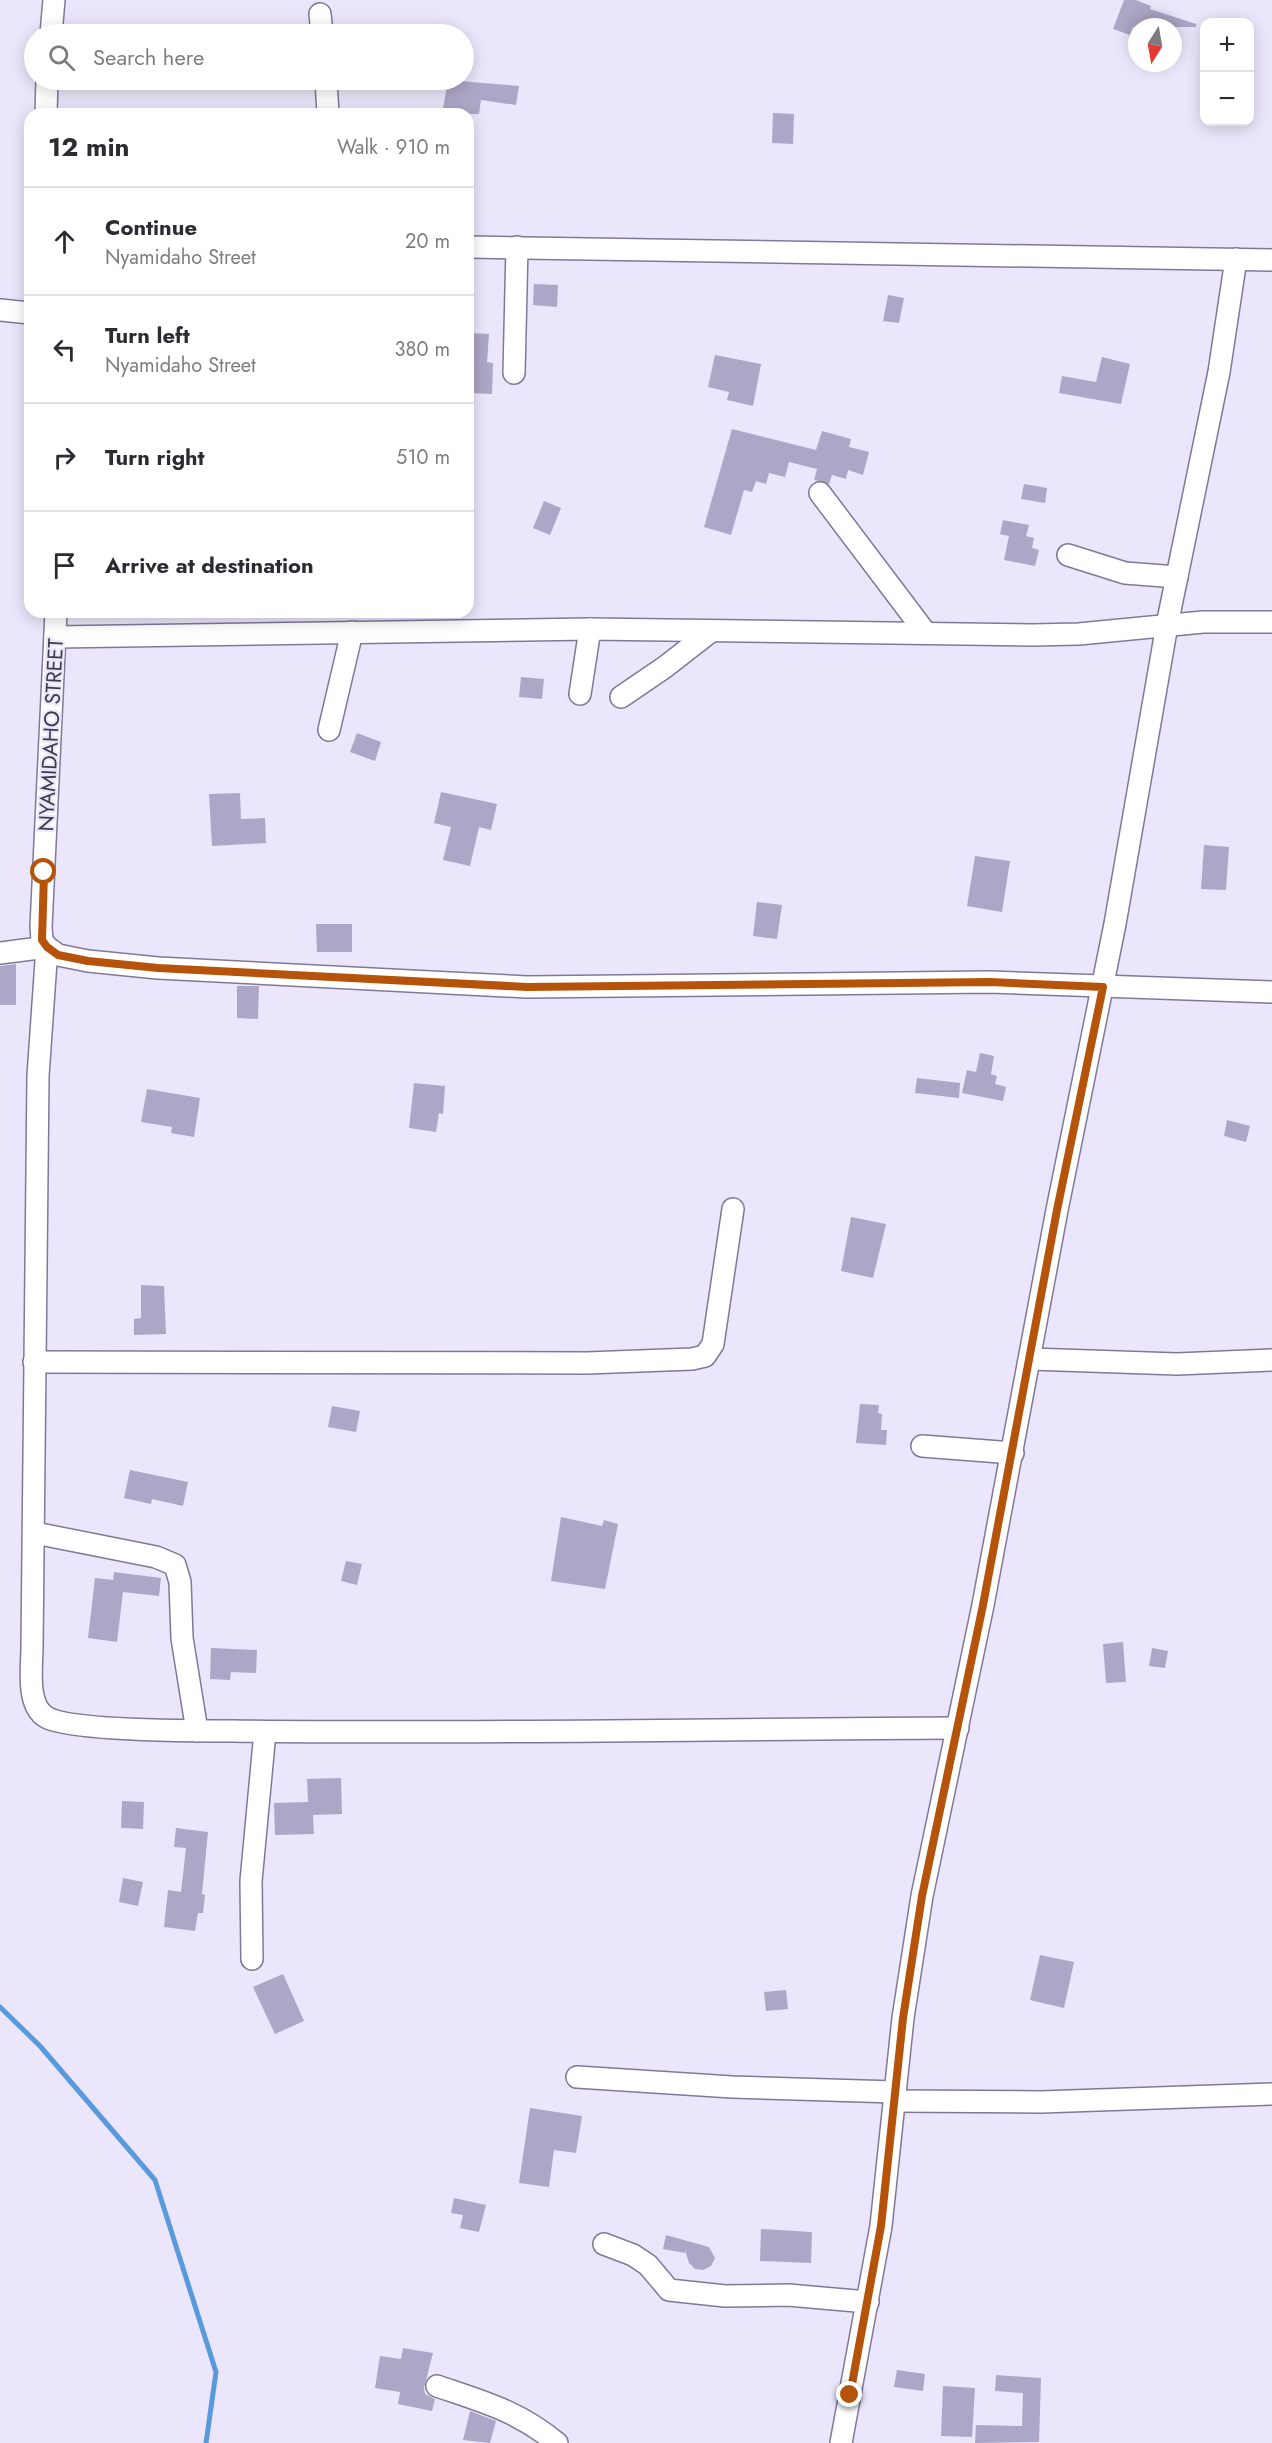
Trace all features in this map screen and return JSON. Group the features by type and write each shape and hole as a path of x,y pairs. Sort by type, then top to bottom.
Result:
{"street":[{"path":"52,24 54,0"},
{"path":"46,108 47,90"},
{"path":"327,90 328,108"},
{"path":"474,247 1272,260"},
{"path":"514,373 517,247"},
{"path":"841,2443 881,2226 895,2097 922,1896 1013,1453 1059,1200 1103,987 1167,625 1219,372 1236,259"},
{"path":"0,310 24,312"},
{"path":"820,493 925,632"},
{"path":"1068,555 1125,573 1177,577"},
{"name":"NYAMIDAHO STREET","path":"56,618 41,927 42,940 47,947 38,1076 32,1690 37,1708 43,1716 57,1721 197,1731"},
{"path":"55,637 590,629 1078,634 1203,622 1272,622"},
{"path":"580,694 590,629"},
{"path":"329,730 352,632"},
{"path":"621,697 666,667 710,632"},
{"path":"0,953 47,947 58,955 72,958 158,968 527,987 990,982 1272,992"},
{"path":"34,1362 587,1363 692,1359 705,1356 713,1344 733,1209"},
{"path":"1031,1359 1177,1364 1272,1360"},
{"path":"922,1446 1013,1453"},
{"path":"35,1533 156,1557 175,1566 180,1581 182,1638 197,1731 958,1728"},
{"path":"252,1959 251,1881 266,1732"},
{"path":"577,2077 895,2097 1041,2102 1272,2094"},
{"path":"604,2244 648,2265 669,2290 725,2296 788,2295 868,2302"},
{"path":"437,2386 516,2414 533,2423 557,2443"}],"building":[{"path":"1124,0 1136,0 1151,6 1150,9 1178,18 1128,18 1128,34 1113,29"},
{"path":"1182,19 1196,24 1196,27 1182,27"},
{"path":"474,82 519,86 516,105 481,100 479,114 474,114 474,108 443,108 446,90 474,90"},
{"path":"773,113 794,114 793,144 772,143"},
{"path":"534,284 558,285 557,307 533,305"},
{"path":"888,295 904,298 899,323 883,321"},
{"path":"474,333 489,334 487,362 493,363 492,394 474,393"},
{"path":"715,355 761,364 753,406 727,400 729,392 708,387"},
{"path":"1102,357 1130,364 1121,404 1059,393 1062,376 1096,382"},
{"path":"732,429 816,450 822,431 851,439 849,447 869,452 863,475 848,470 846,479 832,475 829,484 814,480 817,469 789,462 785,477 769,473 766,484 756,481 752,492 744,490 731,535 704,527"},
{"path":"1024,484 1047,488 1045,503 1021,499"},
{"path":"544,501 561,508 550,535 533,528"},
{"path":"1003,520 1029,525 1026,536 1034,538 1032,548 1039,550 1035,566 1004,560 1009,536 1000,534"},
{"path":"521,677 544,679 542,699 519,697"},
{"path":"357,733 381,742 375,761 350,752"},
{"path":"441,792 497,804 491,830 479,827 470,866 443,860 451,827 434,823"},
{"path":"240,793 241,819 265,818 266,843 212,846 209,794"},
{"path":"1204,845 1229,847 1226,890 1201,889"},
{"path":"975,856 1010,861 1002,912 967,906"},
{"path":"757,902 782,905 777,939 753,936"},
{"path":"316,924 352,924 352,952 317,952"},
{"path":"16,964 16,1005 0,1005 0,966"},
{"path":"237,986 259,986 258,1019 237,1018"},
{"path":"980,1053 994,1056 991,1074 997,1076 995,1084 1006,1087 1003,1101 962,1093 967,1070 976,1072"},
{"path":"917,1078 960,1083 959,1098 915,1093"},
{"path":"414,1083 445,1086 443,1114 439,1113 436,1132 409,1128"},
{"path":"147,1089 200,1098 194,1137 171,1133 172,1127 141,1122"},
{"path":"1227,1120 1250,1126 1246,1142 1224,1136"},
{"path":"851,1217 886,1224 873,1278 841,1271"},
{"path":"141,1285 164,1286 166,1334 134,1335 134,1319 141,1318"},
{"path":"860,1404 879,1405 878,1413 882,1414 881,1430 887,1430 886,1445 856,1443"},
{"path":"332,1406 360,1411 356,1432 328,1427"},
{"path":"130,1470 188,1482 183,1506 152,1499 151,1504 124,1498"},
{"path":"561,1517 602,1526 604,1520 618,1524 605,1589 551,1581"},
{"path":"346,1561 362,1564 357,1585 341,1581"},
{"path":"114,1572 161,1578 159,1596 123,1592 117,1642 88,1638 95,1578 113,1580"},
{"path":"1123,1642 1126,1682 1106,1683 1103,1644"},
{"path":"211,1648 257,1650 256,1673 231,1672 230,1680 210,1679"},
{"path":"1152,1648 1168,1651 1165,1668 1149,1666"},
{"path":"341,1778 342,1814 313,1815 314,1834 275,1835 274,1803 308,1802 307,1779"},
{"path":"122,1801 144,1802 143,1829 121,1828"},
{"path":"176,1828 208,1832 202,1894 205,1895 203,1913 198,1913 195,1931 164,1927 168,1890 181,1892 186,1848 174,1847"},
{"path":"123,1878 143,1882 138,1906 119,1902"},
{"path":"1040,1955 1074,1962 1064,2008 1030,2000"},
{"path":"283,1974 304,2021 275,2034 253,1987"},
{"path":"786,1990 788,2009 766,2011 764,1992"},
{"path":"530,2108 582,2116 576,2153 554,2150 549,2187 519,2183"},
{"path":"454,2198 486,2205 479,2232 460,2228 463,2215 451,2213"},
{"path":"761,2229 812,2232 811,2263 760,2261"},
{"path":"666,2235 709,2247 715,2258 711,2266 703,2270 695,2269 689,2263 685,2250 685,2253 663,2249"},
{"path":"403,2348 433,2353 424,2388 425,2394 435,2399 432,2411 398,2404 400,2392 375,2388 380,2356 401,2359"},
{"path":"897,2370 925,2374 923,2391 894,2387"},
{"path":"996,2375 1041,2378 1039,2442 975,2443 976,2425 1022,2426 1023,2393 995,2391"},
{"path":"943,2386 975,2388 972,2437 941,2436"},
{"path":"470,2411 496,2421 490,2443 463,2440"}],"waterway":[{"path":"0,2007 40,2046 155,2180 216,2372 206,2443"}],"route":[{"path":"44,872 42,940 58,955 88,961 158,968 527,987 990,982 1103,987 1057,1210 1031,1359 983,1605 922,1896 903,2018 881,2226 850,2395"}]}
